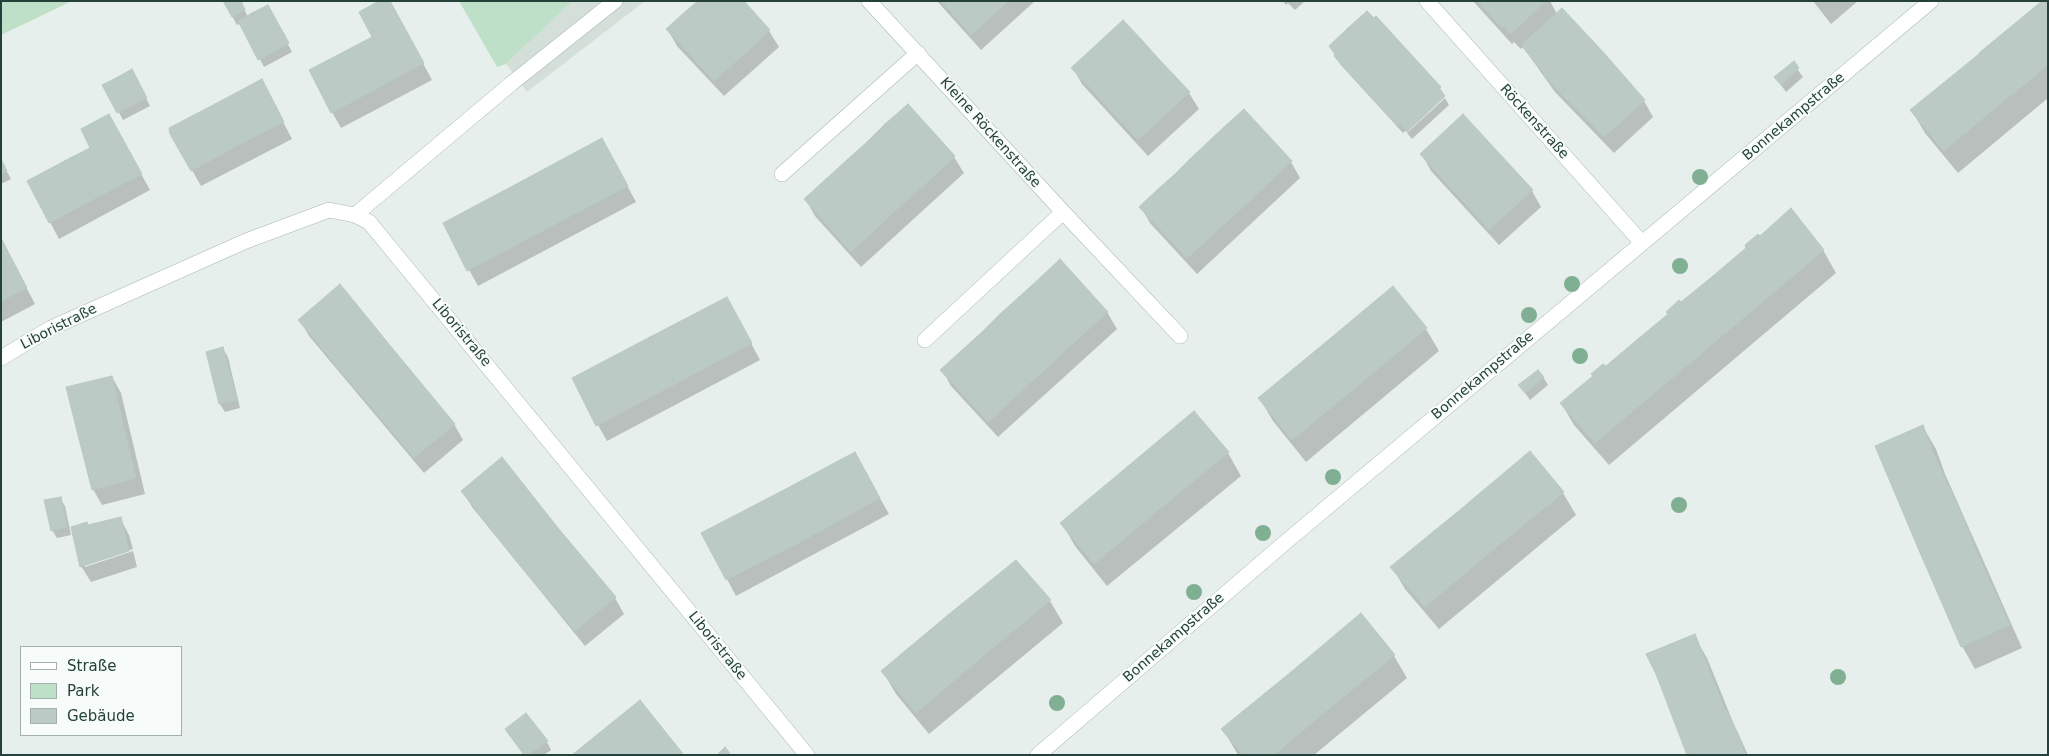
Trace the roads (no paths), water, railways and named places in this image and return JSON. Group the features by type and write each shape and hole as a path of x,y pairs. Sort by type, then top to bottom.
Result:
{"street":[{"path":"355,215 512,83 615,1"},
{"name":"Kleine Röckenstraße","path":"869,1 1180,336"},
{"name":"Röckenstraße","path":"1427,1 1642,243"},
{"name":"Bonnekampstraße","path":"1038,755 1296,534 1930,1"},
{"path":"782,174 918,53"},
{"name":"Liboristraße","path":"1,358 51,328 246,241 329,210 355,215 369,222 807,755"},
{"path":"925,340 1063,212"}]}
